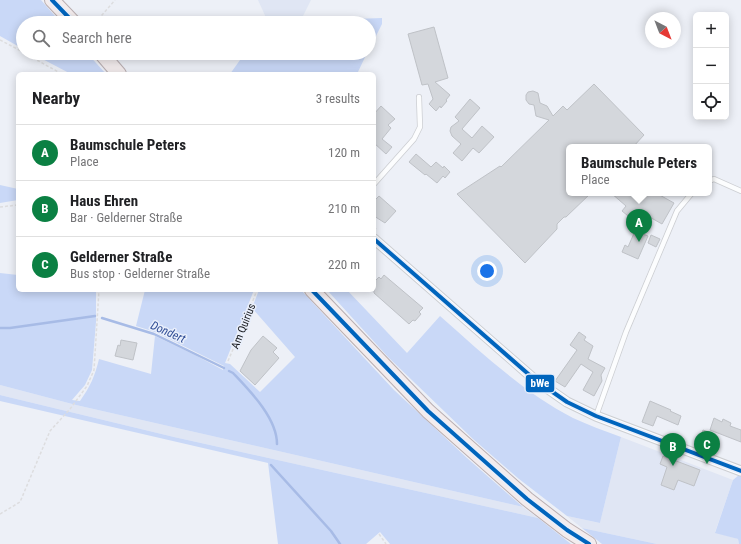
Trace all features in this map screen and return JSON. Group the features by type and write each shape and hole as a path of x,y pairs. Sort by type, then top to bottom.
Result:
{"main road":[{"path":"52,0 67,16"},
{"path":"107,60 117,72"},
{"path":"314,292 428,411 527,499 567,530 590,544"}],"street":[{"path":"377,236 534,379 567,402 596,416 741,471"}],"lane":[{"path":"376,182 414,139 420,127 419,97"},
{"path":"712,180 714,179 741,191"},
{"path":"596,416 626,332 677,211 690,196"}],"path":[{"path":"101,16 115,0"},
{"path":"0,40 16,49"},
{"path":"37,60 58,72"},
{"path":"0,207 16,205"},
{"path":"0,514 20,502 50,431 88,386 94,370 99,292"},
{"name":"Am Quirius","path":"228,361 256,292"},
{"path":"379,534 386,544"}],"shaded area":[{"path":"0,0 41,0 55,16 16,16 16,45 0,36"},
{"path":"258,0 311,0 303,16 265,16"},
{"path":"376,18 382,18 382,24 376,36"},
{"path":"44,60 93,60 104,72 67,72"},
{"path":"240,60 364,60 358,72 231,72"},
{"path":"0,185 16,189 16,200 0,203"},
{"path":"0,273 16,275 16,292 96,292 96,322 92,370 85,385 72,400 80,401 92,381 99,359 151,374 155,336 223,370 224,366 155,332 136,326 144,292 253,292 225,363 230,364 260,392 295,357 252,308 258,292 303,292 394,390 467,458 523,507 76,405 0,385"},
{"path":"329,292 349,292 407,353 440,316 471,344 537,396 573,418 621,437 600,523 567,516 519,479 473,439 388,357"},
{"path":"0,385 76,405 523,507 538,518 174,437 0,395"},
{"path":"0,395 174,437 538,518 571,544 390,544 380,532 366,544 278,544 268,463 0,401"},
{"path":"621,437 733,480 715,532 738,539 739,544 657,544 582,528 567,516 600,523"},
{"path":"739,475 741,476 741,544 739,544 738,539 715,533 733,480"},
{"path":"582,528 657,544 602,544"}],"building":[{"path":"434,27 448,78 435,82 450,95 441,108 440,106 436,111 429,104 433,99 428,84 422,85 408,34"},
{"path":"594,84 644,135 636,144 566,144 566,196 588,196 557,224 557,229 525,263 457,194 500,166 501,167 549,120 536,116 534,105 529,104 526,100 526,95 528,92 533,91 538,93 540,103 547,106 553,116 563,106 567,110"},
{"path":"470,99 480,108 462,129 472,138 482,126 494,137 479,153 473,148 462,161 453,153 461,144 452,136 450,131 451,127 459,121 455,117"},
{"path":"381,106 395,119 388,125 391,128 382,139 392,147 386,154 376,145 376,112"},
{"path":"416,154 431,167 436,162 443,168 444,166 450,172 445,178 443,176 437,183 409,162"},
{"path":"379,196 396,211 385,223 376,217 376,199"},
{"path":"614,196 661,196 674,203 662,224 646,215 638,224 622,211 626,206"},
{"path":"635,231 648,236 638,259 622,252 625,245 628,247"},
{"path":"651,235 660,239 656,247 648,243"},
{"path":"384,275 423,308 419,312 421,314 415,321 413,320 409,324 374,293 376,292 376,280 379,277 381,279"},
{"path":"579,332 586,337 584,340 593,346 588,359 605,368 601,375 602,381 594,396 583,390 593,372 581,364 565,387 555,381 577,350 570,345"},
{"path":"263,336 277,348 273,352 279,358 255,385 240,371 251,350"},
{"path":"121,340 137,343 133,360 115,356"},
{"path":"650,401 681,416 678,425 657,416 653,426 642,422"},
{"path":"714,418 722,422 723,419 731,423 730,426 741,430 741,442 710,430"},
{"path":"703,430 714,434 710,445 699,441"},
{"path":"663,456 700,470 694,486 678,480 674,490 661,485 667,467 660,464"}],"waterway":[{"name":"Dondert","path":"0,328 10,328 95,316"},
{"name":"Dondert","path":"102,318 154,334 224,368"},
{"name":"Dondert","path":"229,371 233,373 247,388 268,415 273,424 277,444"},
{"name":"Dondert","path":"271,465 331,531 340,544"}],"transit line":[{"name":"bWe","path":"52,0 67,16"},
{"name":"bWe","path":"376,241 534,379 567,402 596,416 741,471"},
{"name":"bWe","path":"314,292 428,411 527,499 567,530 589,544"}],"place":[{"name":"Baumschule Peters","path":"639,242"},
{"name":"Gelderner Straße","path":"707,464"},
{"name":"Haus Ehren","path":"673,466"}]}
